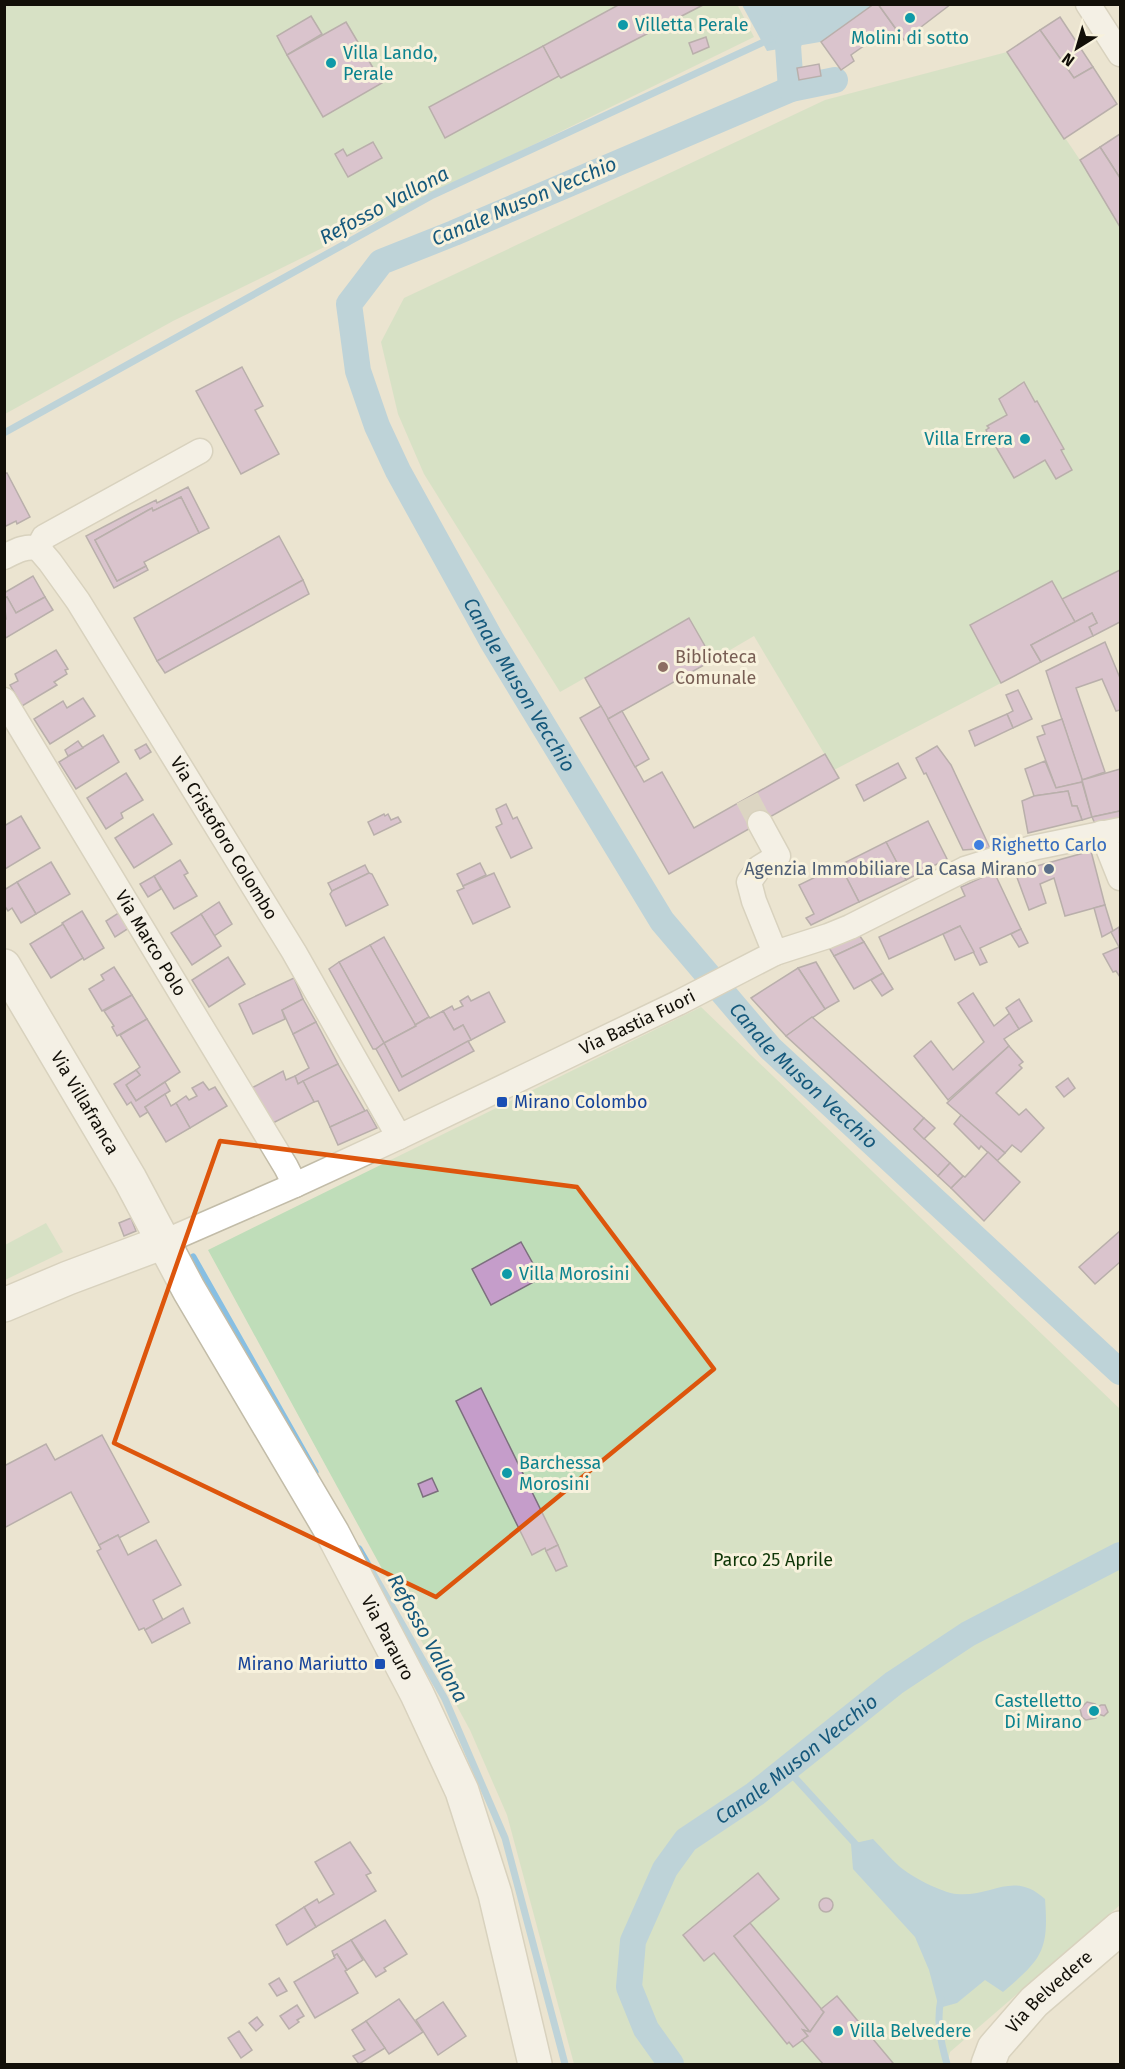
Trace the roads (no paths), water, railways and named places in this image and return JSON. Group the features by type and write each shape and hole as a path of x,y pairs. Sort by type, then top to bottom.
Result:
{"main road":[{"name":"Via Villafranca","path":"4,966 130,1179 164,1242"},
{"path":"4,1305 164,1242"},
{"name":"Via Parauro","path":"164,1242 189,1290 333,1534 417,1694 462,1791 495,1894 536,2064"},
{"name":"Via Belvedere","path":"988,2064 994,2048 1034,2002 1120,1928"}],"street":[{"path":"1088,4 1120,54"},
{"path":"4,557 19,549 29,547 38,549 44,537 200,451"},
{"name":"Via Cristoforo Colombo","path":"38,549 78,601 282,933 399,1137"},
{"name":"Via Marco Polo","path":"4,700 295,1185"},
{"path":"760,823 778,856 759,868 749,882 754,901 775,953"},
{"path":"1111,832 1120,878"},
{"name":"Via Bastia Fuori","path":"164,1242 399,1137 688,998 775,953 850,927 965,869 1032,848 1111,832"}],"water":[{"path":"742,5 873,5 820,42 767,51"},
{"path":"873,1839 904,1870 943,1891 970,1894 1013,1885 1023,1886 1045,1899 1044,1943 1027,1971 1003,1992 985,1980 957,2003 939,2008 929,1970 915,1937 853,1869 851,1844"}],"waterway":[{"path":"791,89 788,46 798,4"},
{"name":"Refosso Vallona","path":"4,433 433,195 770,39"},
{"name":"Canale Muson Vecchio","path":"835,80 791,89 381,262 349,304 358,371 377,426 398,471 492,641 662,921 770,1048 1120,1372"},
{"name":"Refosso Vallona","path":"193,1257 315,1472"},
{"name":"Refosso Vallona","path":"359,1549 445,1699 505,1838 565,2064"},
{"name":"Canale Muson Vecchio","path":"671,2064 646,2029 629,1987 633,1941 665,1869 686,1840 755,1794 894,1683 968,1634 1120,1555"},
{"path":"787,1769 860,1849"},
{"path":"941,1999 939,2024 947,2064"}],"tunnel":[{"path":"747,798 760,823"}],"place":[{"name":"Molini di sotto","path":"910,18"},
{"name":"Villetta Perale","path":"623,25"},
{"name":"Villa Lando, Perale","path":"331,63"},
{"name":"Villa Errera","path":"1025,439"},
{"name":"Biblioteca Comunale","path":"663,667"},
{"name":"Righetto Carlo","path":"979,845"},
{"name":"Agenzia Immobiliare La Casa Mirano","path":"1049,869"},
{"name":"Mirano Colombo","path":"502,1102"},
{"name":"Villa Morosini","path":"507,1274"},
{"name":"Barchessa Morosini","path":"507,1473"},
{"name":"Mirano Mariutto","path":"380,1664"},
{"name":"Castelletto Di Mirano","path":"1094,1711"},
{"name":"Villa Belvedere","path":"838,2031"}],"park label":[{"name":"Parco 25 Aprile","path":"773,1560"}]}
